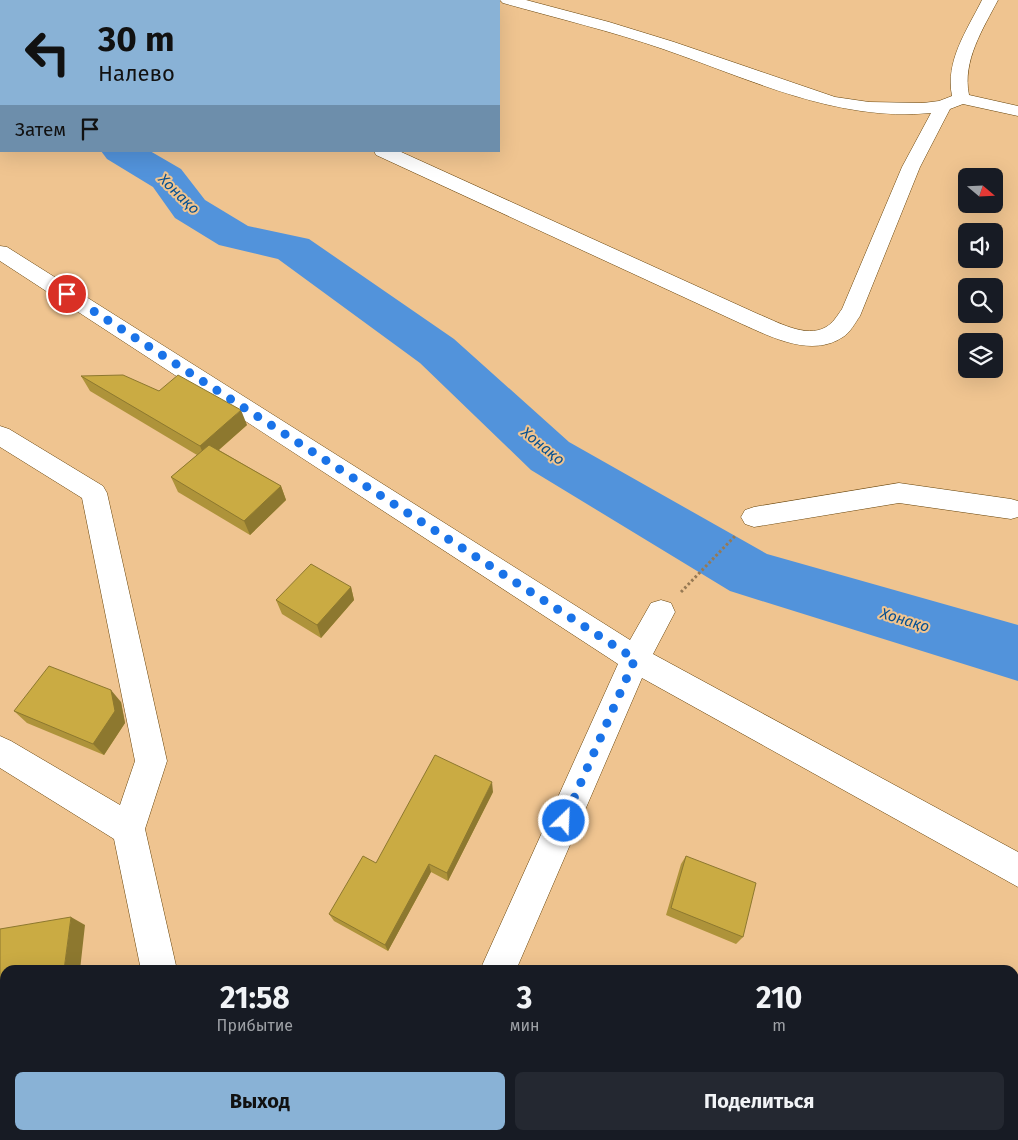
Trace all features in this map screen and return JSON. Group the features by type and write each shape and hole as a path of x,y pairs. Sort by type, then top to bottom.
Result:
{"street":[{"path":"508,0 603,25 668,45 824,100 879,107 952,102 1018,111"},
{"path":"385,152 750,319 784,332 812,338 834,332 843,324 852,311 911,167 952,102 968,45 990,0"},
{"path":"0,252 635,659 1018,870"},
{"path":"0,435 94,493 152,761 128,829 158,965"},
{"path":"754,517 899,493 1011,509"},
{"path":"500,965 635,659 661,612"},
{"path":"0,751 128,829"}],"path":[{"path":"661,612 754,517"}],"building":[{"path":"123,375 159,391 178,375 241,410 200,446 81,376"},
{"path":"209,445 281,486 244,521 171,477"},
{"path":"311,564 351,587 317,625 276,600"},
{"path":"49,666 111,690 115,711 93,744 14,711"},
{"path":"435,755 492,782 447,873 429,864 385,945 329,914 363,856 376,863"},
{"path":"686,856 756,883 743,937 671,908"},
{"path":"71,917 65,965 0,965 0,929"}],"waterway":[{"name":"Хонақо","path":"123,152 167,178 190,209 234,236 293,249 437,351 550,456 751,574 1018,653"}],"route":[{"path":"67,294 635,659 564,821"}]}
